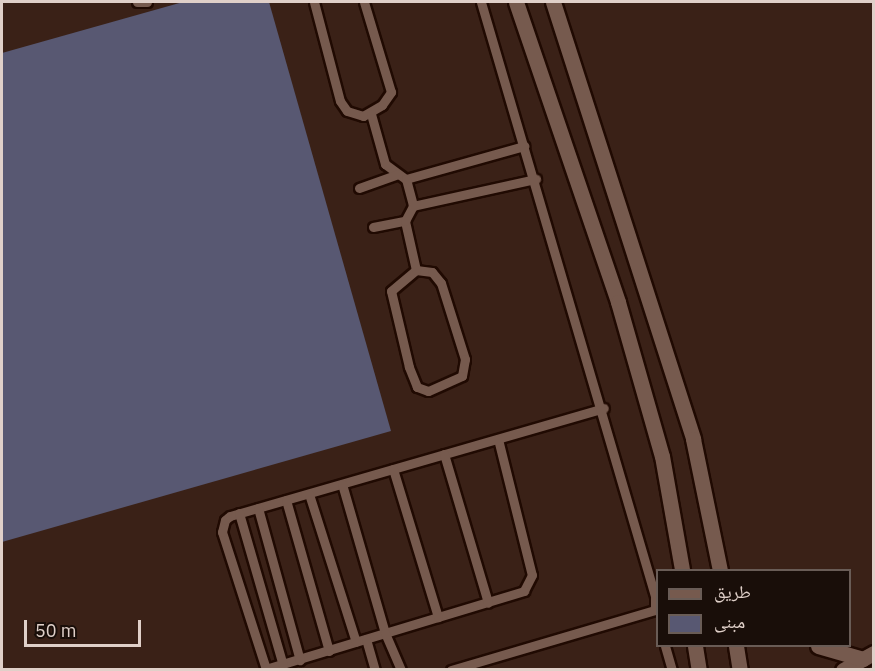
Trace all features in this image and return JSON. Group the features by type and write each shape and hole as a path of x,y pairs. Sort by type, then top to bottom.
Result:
{"street":[{"path":"516,2 618,302 662,456 682,569"},
{"path":"554,2 690,429 720,569"},
{"path":"695,647 699,669"},
{"path":"736,647 740,669"},
{"path":"827,647 868,656"},
{"path":"843,669 868,656"}],"lane":[{"path":"137,2 147,2"},
{"path":"314,2 340,101 357,116 372,114 391,92 364,2"},
{"path":"451,669 656,614 604,408 481,2"},
{"path":"372,114 386,164 402,176 414,206"},
{"path":"359,188 524,146"},
{"path":"373,227 405,220 414,206 536,179"},
{"path":"405,220 416,270"},
{"path":"416,270 432,272 441,284 465,359 462,376 428,392 417,387 409,367 391,291 416,270"},
{"path":"498,439 532,575 524,591 266,669 262,664 222,532 225,520 239,513 604,408"},
{"path":"444,454 488,603"},
{"path":"393,469 438,617"},
{"path":"342,484 385,633 401,669"},
{"path":"309,494 356,642"},
{"path":"286,500 329,651"},
{"path":"258,508 300,660"},
{"path":"239,513 283,665"},
{"path":"366,639 375,669"},
{"path":"666,647 672,669"}],"building":[{"path":"183,2 269,2 391,431 2,542 2,53"}]}
